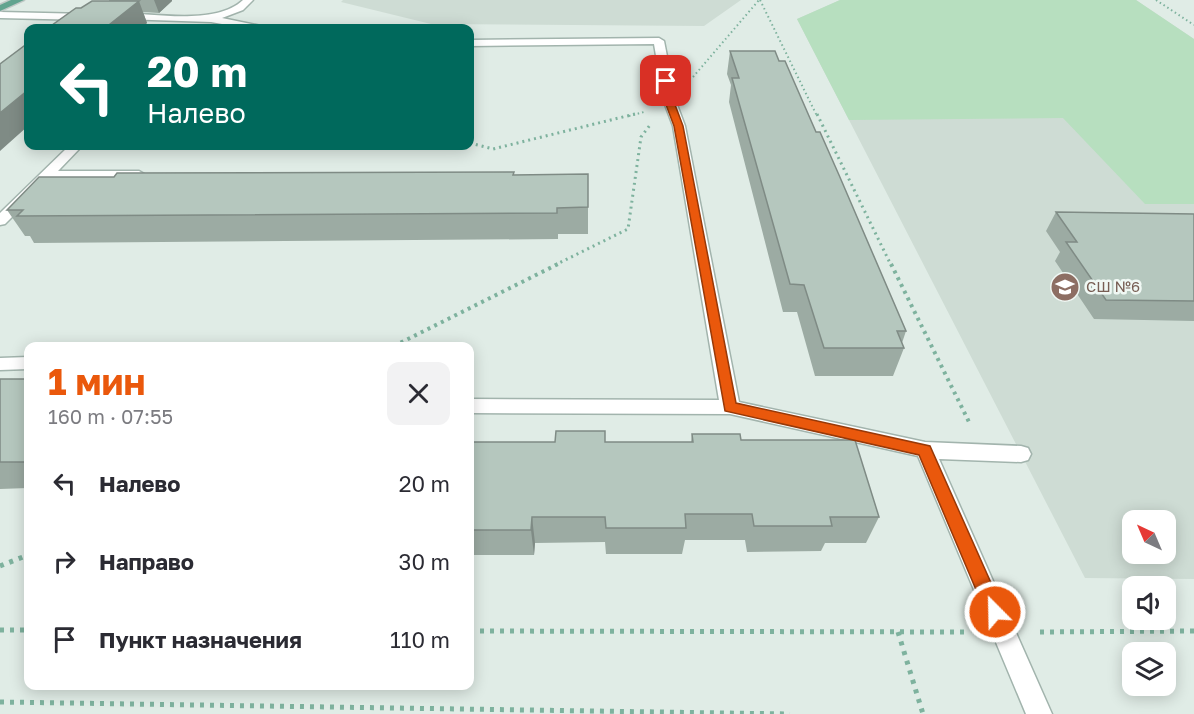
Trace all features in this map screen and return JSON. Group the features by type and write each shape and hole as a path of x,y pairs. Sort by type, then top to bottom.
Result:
{"main road":[{"path":"0,8 19,0"}],"lane":[{"path":"198,24 240,8 248,0"},
{"path":"0,15 37,18 94,17"},
{"path":"106,17 211,19 237,24"},
{"path":"474,43 659,41 667,104 679,126 730,407"},
{"path":"0,221 72,150"},
{"path":"48,175 156,175"},
{"path":"0,364 24,363"},
{"path":"474,406 730,407 925,450 1022,454"},
{"path":"925,450 1039,714"}],"path":[{"path":"402,342 628,229 641,137 667,104 760,0 984,452"},
{"path":"1156,0 1194,25"},
{"path":"474,144 493,149 667,104"},
{"path":"0,566 24,557"},
{"path":"0,630 24,630"},
{"path":"474,631 1194,631"},
{"path":"898,632 923,714"},
{"path":"0,702 790,714"}],"shaded area":[{"path":"343,0 741,0 704,26 431,24 341,2"},
{"name":"СШ №6","path":"840,0 1136,0 1194,39 1194,579 1176,579 1176,576 1085,578 797,19"}],"green space":[{"path":"840,0 1136,0 1194,39 1194,204 1145,204 1063,118 849,120 797,19"}],"building":[{"path":"92,1 139,1 110,24 54,24 76,8 81,8"},
{"path":"24,46 24,93 0,113 0,64"},
{"path":"730,51 775,51 779,61 785,61 816,132 820,132 906,331 897,331 904,348 824,348 804,285 790,284 732,78 739,78"},
{"path":"514,172 513,175 588,174 588,207 557,208 557,213 17,216 23,210 7,210 39,177 114,177 117,173"},
{"path":"1056,212 1194,214 1194,301 1106,300 1066,242 1077,242"},
{"path":"0,379 24,379 24,462 0,462"},
{"path":"556,431 605,431 605,442 693,442 692,434 740,434 741,440 855,440 879,517 830,517 832,526 754,526 752,514 685,514 686,528 606,528 605,517 532,517 531,530 474,530 474,442 555,442"}],"place":[{"name":"СШ №6","path":"1065,287"}],"route":[{"path":"666,81 670,102 679,126 730,407 925,450 995,612"}]}
